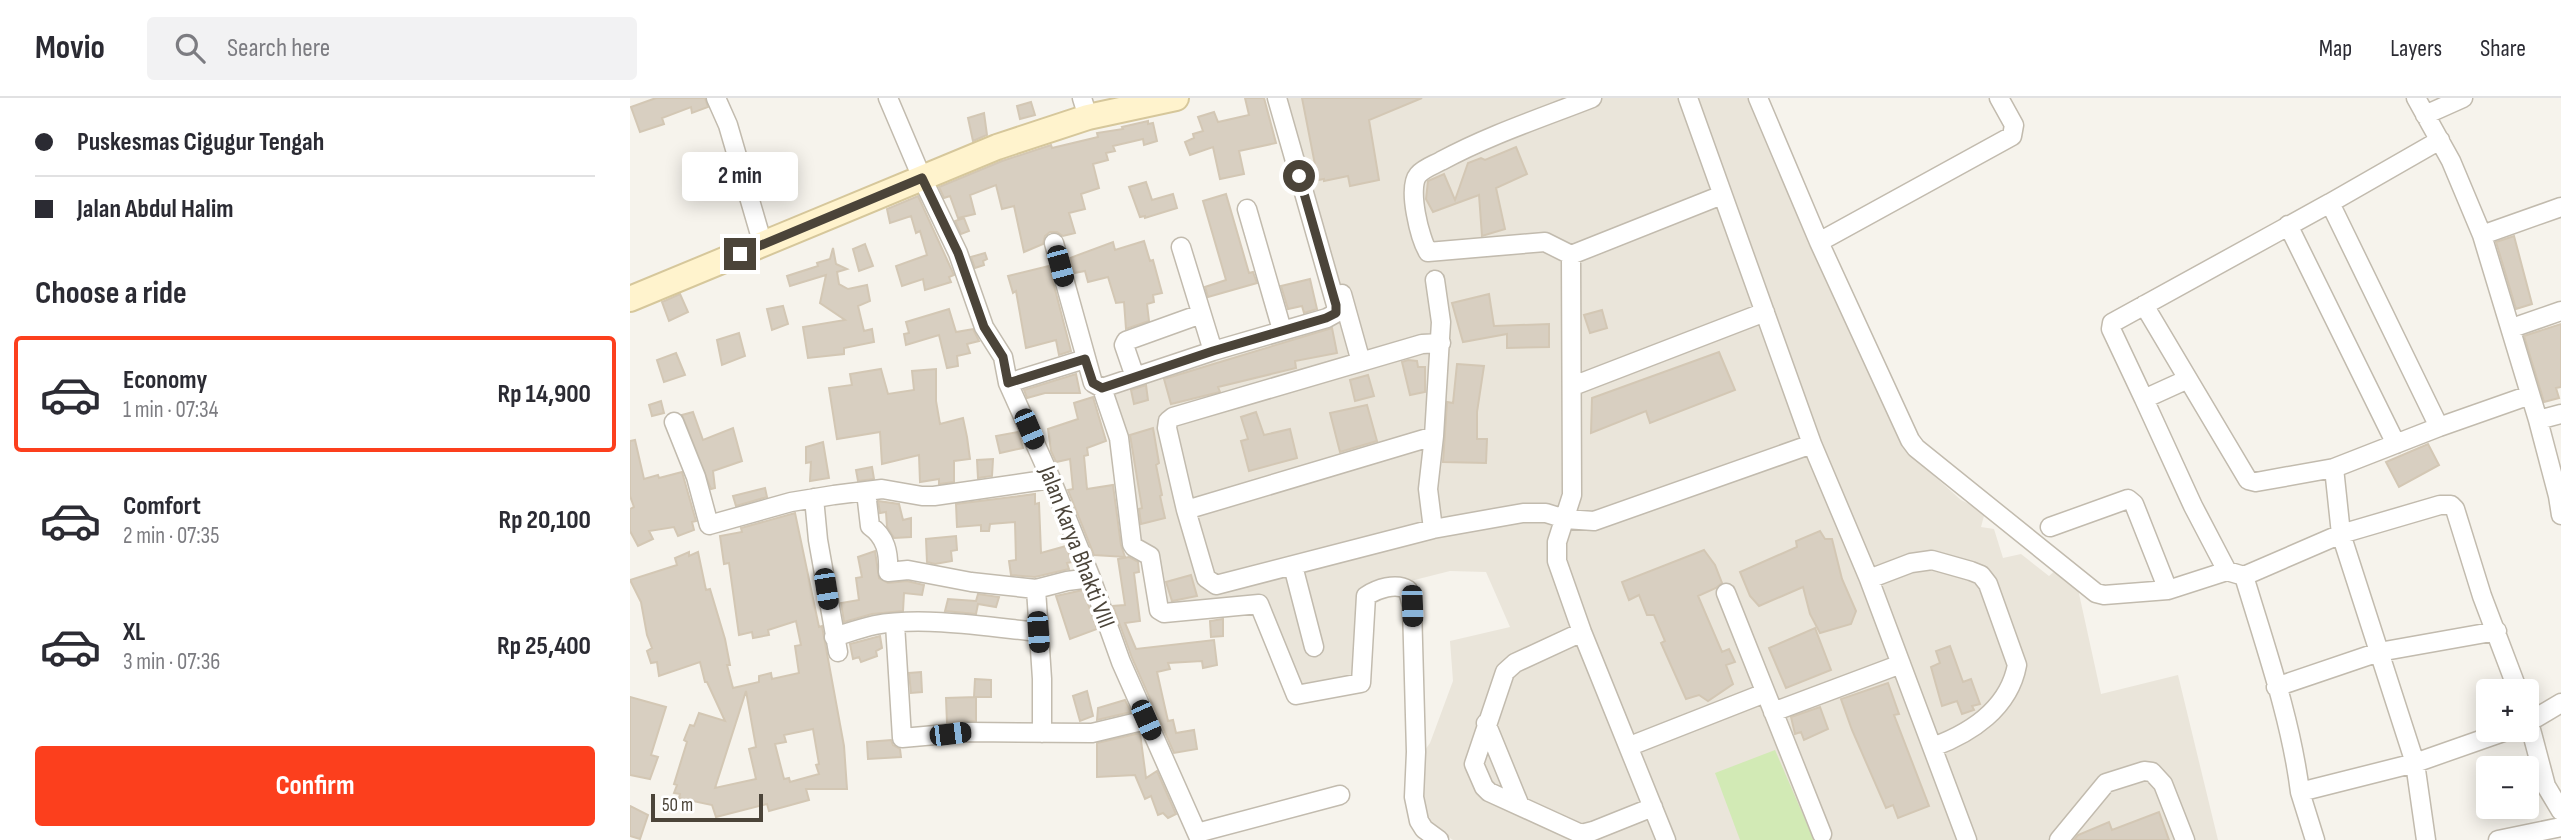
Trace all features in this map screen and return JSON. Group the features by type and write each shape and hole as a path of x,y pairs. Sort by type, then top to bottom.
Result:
{"street":[{"path":"716,98 728,125 763,245"},
{"name":"Jalan Karya Bhakti VIII","path":"888,98 958,253 984,327 1003,357 1008,383 1051,479 1121,662 1198,837"},
{"path":"630,299 997,147 1085,107 1176,98"},
{"path":"1102,388 1336,313 1277,98"},
{"path":"1287,98 1361,362"},
{"path":"1571,255 1556,245 1545,242 1428,252 1423,244 1413,183 1419,173 1466,148 1592,98"},
{"path":"1689,98 1812,443 1869,579 1966,840"},
{"path":"1758,98 1819,242 1910,440 1916,448 2096,593 2104,595 2168,590 2235,574 2341,534 2440,505 2451,505 2455,509 2482,596 2514,679"},
{"path":"1819,242 2012,136 2014,125 1998,98"},
{"path":"2416,98 2440,140 2482,235 2559,490 2561,515"},
{"path":"2425,115 2463,98"},
{"path":"2315,840 2300,792 2276,687 2235,574 2193,506 2110,326 2440,140"},
{"path":"1571,255 1722,195"},
{"path":"2482,235 2560,200"},
{"path":"2330,203 2439,427"},
{"path":"1247,209 1282,330"},
{"path":"2288,225 2396,444"},
{"path":"1054,243 1085,359 1093,383 1102,388 1119,438 1132,544 1150,556 1162,613 1259,604 1296,695 1361,683 1366,596 1380,589 1397,586 1408,590 1412,606 1416,752 1414,797 1424,829 1439,840"},
{"path":"1181,247 1213,351"},
{"path":"1571,255 1572,495 1557,542 1557,561 1666,840"},
{"path":"1433,530 1428,489 1441,343 1435,280"},
{"path":"2144,305 2248,480 2256,482 2334,468 2530,395"},
{"path":"1573,386 1765,312"},
{"path":"2512,328 2561,312"},
{"path":"1135,377 1124,345 1126,341 1201,314"},
{"path":"1441,343 1422,344 1173,417 1168,421 1167,429 1186,510 1206,578 1210,583 1216,585 1433,530 1523,513 1546,513 1565,519 1594,521 1812,443"},
{"path":"1008,383 1085,359"},
{"path":"2144,399 2188,379"},
{"path":"2538,420 2561,414"},
{"path":"674,422 696,477 709,525 814,498 882,489 934,496 1051,479"},
{"path":"1186,510 1434,436"},
{"path":"2334,468 2341,534 2415,764 2426,840"},
{"path":"866,492 870,526 881,534 888,572 908,570 971,582 1036,589 1091,578"},
{"path":"814,498 816,530 836,645 876,625 944,623 1038,632"},
{"path":"2050,527 2129,499 2134,504 2168,590"},
{"path":"1869,579 1911,563 1932,560 1972,571 1981,575 1988,584 2017,665 2015,676 1987,718 1964,735 1933,747"},
{"path":"1293,566 1314,647"},
{"path":"1036,589 1042,679 1042,733"},
{"path":"1726,593 1822,834"},
{"path":"895,624 902,738 969,732 1092,733 1146,720"},
{"path":"2276,687 2379,652 2497,631"},
{"path":"1583,632 1515,663 1505,672 1474,764 1489,792 1581,834 1653,807"},
{"path":"1773,712 1901,664"},
{"path":"1630,746 1765,692"},
{"path":"2539,714 2561,702"},
{"path":"1486,723 1520,806"},
{"path":"2300,792 2415,764 2476,742"},
{"path":"2534,742 2546,786 2561,811"},
{"path":"2066,837 2106,783 2144,771 2152,772 2163,784 2185,840"},
{"path":"1198,837 1340,795"},
{"path":"2498,840 2561,827"}],"shaded area":[{"path":"1280,98 1755,98 1853,329 1913,457 1961,500 1985,512 1981,527 1994,529 2003,558 2021,554 2049,576 2057,569 2076,580 2101,694 2178,675 2218,840 1453,840 1424,821 1418,797 1422,754 1430,743 1453,681 1450,641 1510,627 1486,572 1450,571 1363,593 1360,682 1295,693 1262,602 1163,611 1139,548 1110,389 1343,317"}],"green space":[{"path":"1775,750 1814,840 1740,840 1715,773"}],"building":[{"path":"656,98 705,98 708,107 692,113 691,107 662,118 664,124 640,132 631,107"},
{"path":"1245,98 1264,98 1276,143 1239,151 1244,174 1220,179 1213,147 1190,155 1185,142 1194,138 1193,134 1203,131 1198,117 1214,112 1218,122 1249,115"},
{"path":"1302,98 1422,98 1369,120 1379,180 1350,186 1348,176 1318,180"},
{"path":"1031,102 1035,115 1020,119 1017,106"},
{"path":"984,113 987,135 973,141 968,118"},
{"path":"1148,121 1148,124 1153,123 1157,141 1144,145 1143,139 1113,146 1115,151 1106,153 1108,160 1093,164 1099,188 1081,194 1085,209 1069,213 1075,233 1063,236 1050,232 1045,236 1043,244 1024,252 1014,206 1002,209 996,185 970,195 975,214 958,218 950,196 944,198 939,187 1002,161 1051,145 1052,148 1098,137 1097,133"},
{"path":"1516,147 1527,174 1496,188 1505,229 1482,236 1479,195 1433,212 1426,199 1428,181 1444,174 1455,200 1468,163 1481,158 1485,160"},
{"path":"1146,182 1152,200 1173,194 1177,208 1145,218 1140,217 1129,187"},
{"path":"1226,194 1249,273 1253,272 1257,283 1208,297 1205,287 1226,280 1203,201"},
{"path":"918,196 954,275 949,277 951,282 925,290 923,279 902,286 896,266 927,255 920,231 916,233 911,216 890,223 887,209"},
{"path":"964,218 969,231 961,234 955,221"},
{"path":"2514,236 2532,304 2516,309 2496,242"},
{"path":"1144,241 1150,261 1153,260 1162,293 1153,295 1154,302 1147,304 1149,321 1126,329 1124,302 1116,303 1108,277 1088,282 1085,271 1074,273 1070,258 1113,242 1115,250"},
{"path":"865,244 873,266 859,271 853,249"},
{"path":"833,248 836,264 847,269 837,272 839,284 848,289 867,285 870,301 858,306 864,331 872,329 874,342 844,348 844,354 808,358 803,327 845,320 820,303 826,275 790,286 787,276 830,259"},
{"path":"985,253 987,259 983,261 984,265 975,268 971,257"},
{"path":"1049,266 1071,351 1059,355 1056,340 1026,348 1016,291 1013,293 1008,276"},
{"path":"1310,279 1317,309 1304,313 1302,306 1288,309 1281,286"},
{"path":"680,294 688,312 669,321 662,302"},
{"path":"1489,294 1494,326 1549,324 1549,347 1507,348 1507,334 1463,342 1452,303"},
{"path":"783,306 788,324 772,330 767,309"},
{"path":"949,309 956,332 973,329 979,341 967,344 970,353 957,356 958,366 947,368 939,335 906,345 904,334 909,333 906,322"},
{"path":"1602,310 1607,328 1590,333 1584,315"},
{"path":"2561,324 2561,387 2556,388 2559,398 2544,402 2524,336"},
{"path":"1332,328 1337,353 1295,361 1296,368 1218,387 1220,392 1171,404 1164,379"},
{"path":"739,333 745,356 722,365 717,340"},
{"path":"1719,352 1735,390 1650,423 1646,411 1591,433 1592,398"},
{"path":"676,353 685,375 664,382 657,360"},
{"path":"1417,361 1418,367 1425,367 1425,392 1410,395 1402,362"},
{"path":"1457,364 1484,366 1477,412 1477,439 1487,439 1486,463 1443,462 1447,402 1453,403"},
{"path":"881,369 888,394 914,390 912,371 936,369 936,401 940,424 963,418 967,437 970,459 954,461 954,482 939,484 939,479 920,482 919,455 882,464 880,432 837,439 829,388 852,385 850,374"},
{"path":"1076,374 1080,393 1045,393 1027,398 1024,390"},
{"path":"1368,375 1374,396 1355,401 1350,380"},
{"path":"1146,385 1148,400 1134,404 1131,390"},
{"path":"1093,397 1106,441 1087,448 1088,455 1084,456 1087,489 1113,485 1125,557 1094,555 1068,490 1073,489 1070,459 1056,462 1051,451 1048,429 1078,419 1074,403"},
{"path":"661,401 664,413 652,416 649,405"},
{"path":"1367,405 1377,441 1340,452 1330,413"},
{"path":"693,412 703,440 733,428 742,461 713,471 715,488 711,489 682,415"},
{"path":"1256,412 1264,435 1290,429 1297,458 1249,471 1241,441 1248,439 1241,417"},
{"path":"1153,428 1165,518 1141,524 1139,509 1142,508 1130,435"},
{"path":"1018,432 1023,448 1000,453 996,436"},
{"path":"635,440 644,479 682,472 696,521 692,522 694,530 678,536 674,527 649,531 653,539 638,546 630,531 630,509 634,507 630,496 630,441"},
{"path":"823,442 829,478 810,481 811,462 806,463 806,447"},
{"path":"2428,444 2439,465 2399,487 2386,462"},
{"path":"993,459 992,476 978,478 977,460"},
{"path":"872,467 874,479 858,481 856,470"},
{"path":"765,488 767,497 736,506 733,496"},
{"path":"1035,494 1035,504 1039,503 1041,553 1066,546 1072,562 1067,563 1069,569 1035,577 1011,575 1009,561 1016,560 1015,522 990,524 989,531 981,531 981,525 957,527 956,504"},
{"path":"878,501 899,504 903,520 911,518 911,537 894,538 887,527 886,512 880,513"},
{"path":"795,513 819,627 822,626 844,746 847,789 806,789 809,800 769,811 767,804 716,817 712,805 679,798 680,794 674,793 677,785 674,784 687,742 684,740 699,713 725,721 705,682 700,662 659,676 657,662 651,663 647,651 652,648 641,602 630,580 677,565 675,558 689,552 689,556 698,552 706,590 710,589 725,639 730,665 727,665 733,688 759,682 759,676 771,673 772,679 799,673 795,646 801,645 796,621 768,630 769,635 753,638 752,632 739,635 729,563 724,564 720,536 742,532 741,528","holes":["746,691 756,747 749,749 756,779 715,788","813,729 819,774 790,782 789,778 784,779 775,744 786,742 784,735"]},
{"path":"1820,531 1825,539 1832,539 1842,579 1856,611 1851,624 1820,633 1810,614 1803,587 1759,606 1750,596 1740,572 1797,547 1796,541"},
{"path":"956,536 957,550 951,551 952,561 935,564 927,562 926,539"},
{"path":"1704,550 1715,565 1722,583 1698,596 1722,652 1729,649 1735,662 1726,665 1733,684 1708,701 1699,695 1686,699 1661,643 1665,641 1654,615 1647,615 1639,595 1629,600 1622,582"},
{"path":"875,551 879,578 888,583 907,581 924,585 922,595 904,593 903,611 872,614 844,622 841,603 859,600 856,578 862,577 858,557"},
{"path":"1129,557 1138,562 1139,572 1134,573 1140,621 1125,623 1136,649 1214,640 1217,665 1203,668 1202,661 1168,663 1170,669 1157,672 1168,721 1173,720 1176,733 1194,730 1197,749 1174,753 1132,658 1113,606 1125,605 1118,559"},
{"path":"1191,575 1197,596 1172,601 1166,582"},
{"path":"1083,590 1097,629 1070,639 1056,596"},
{"path":"978,594 999,597 996,607 978,604 976,614 945,611 948,599 976,601"},
{"path":"1223,619 1223,636 1211,637 1210,621"},
{"path":"1815,628 1831,670 1786,688 1769,648"},
{"path":"880,636 882,648 876,651 877,656 861,662 859,657 853,659 850,644"},
{"path":"1950,646 1963,682 1971,679 1980,704 1972,706 1974,710 1962,714 1957,701 1942,706 1931,667 1940,663 1936,651"},
{"path":"921,672 922,692 911,693 909,673"},
{"path":"975,679 991,680 991,697 974,697"},
{"path":"1888,683 1899,714 1894,715 1929,806 1898,818 1893,805 1886,808 1841,699"},
{"path":"1087,691 1093,716 1080,721 1073,696"},
{"path":"630,697 666,707 651,755 658,757 650,779 630,775"},
{"path":"976,697 976,721 947,723 946,698"},
{"path":"1125,700 1131,712 1097,720 1098,708"},
{"path":"1820,707 1828,729 1804,740 1801,732 1795,734 1791,717"},
{"path":"1140,733 1146,778 1157,771 1176,814 1168,818 1163,813 1158,815 1151,796 1145,799 1135,775 1097,777 1097,743"},
{"path":"891,740 893,745 900,749 901,757 868,759 867,742"},
{"path":"630,806 648,815 640,839 630,836"},
{"path":"2159,812 2169,840 2074,840 2078,835 2109,822 2112,830"}],"route":[{"path":"740,254 922,178 968,277 984,327 1003,357 1008,383 1085,359 1093,383 1102,388 1336,313 1299,176"}]}
